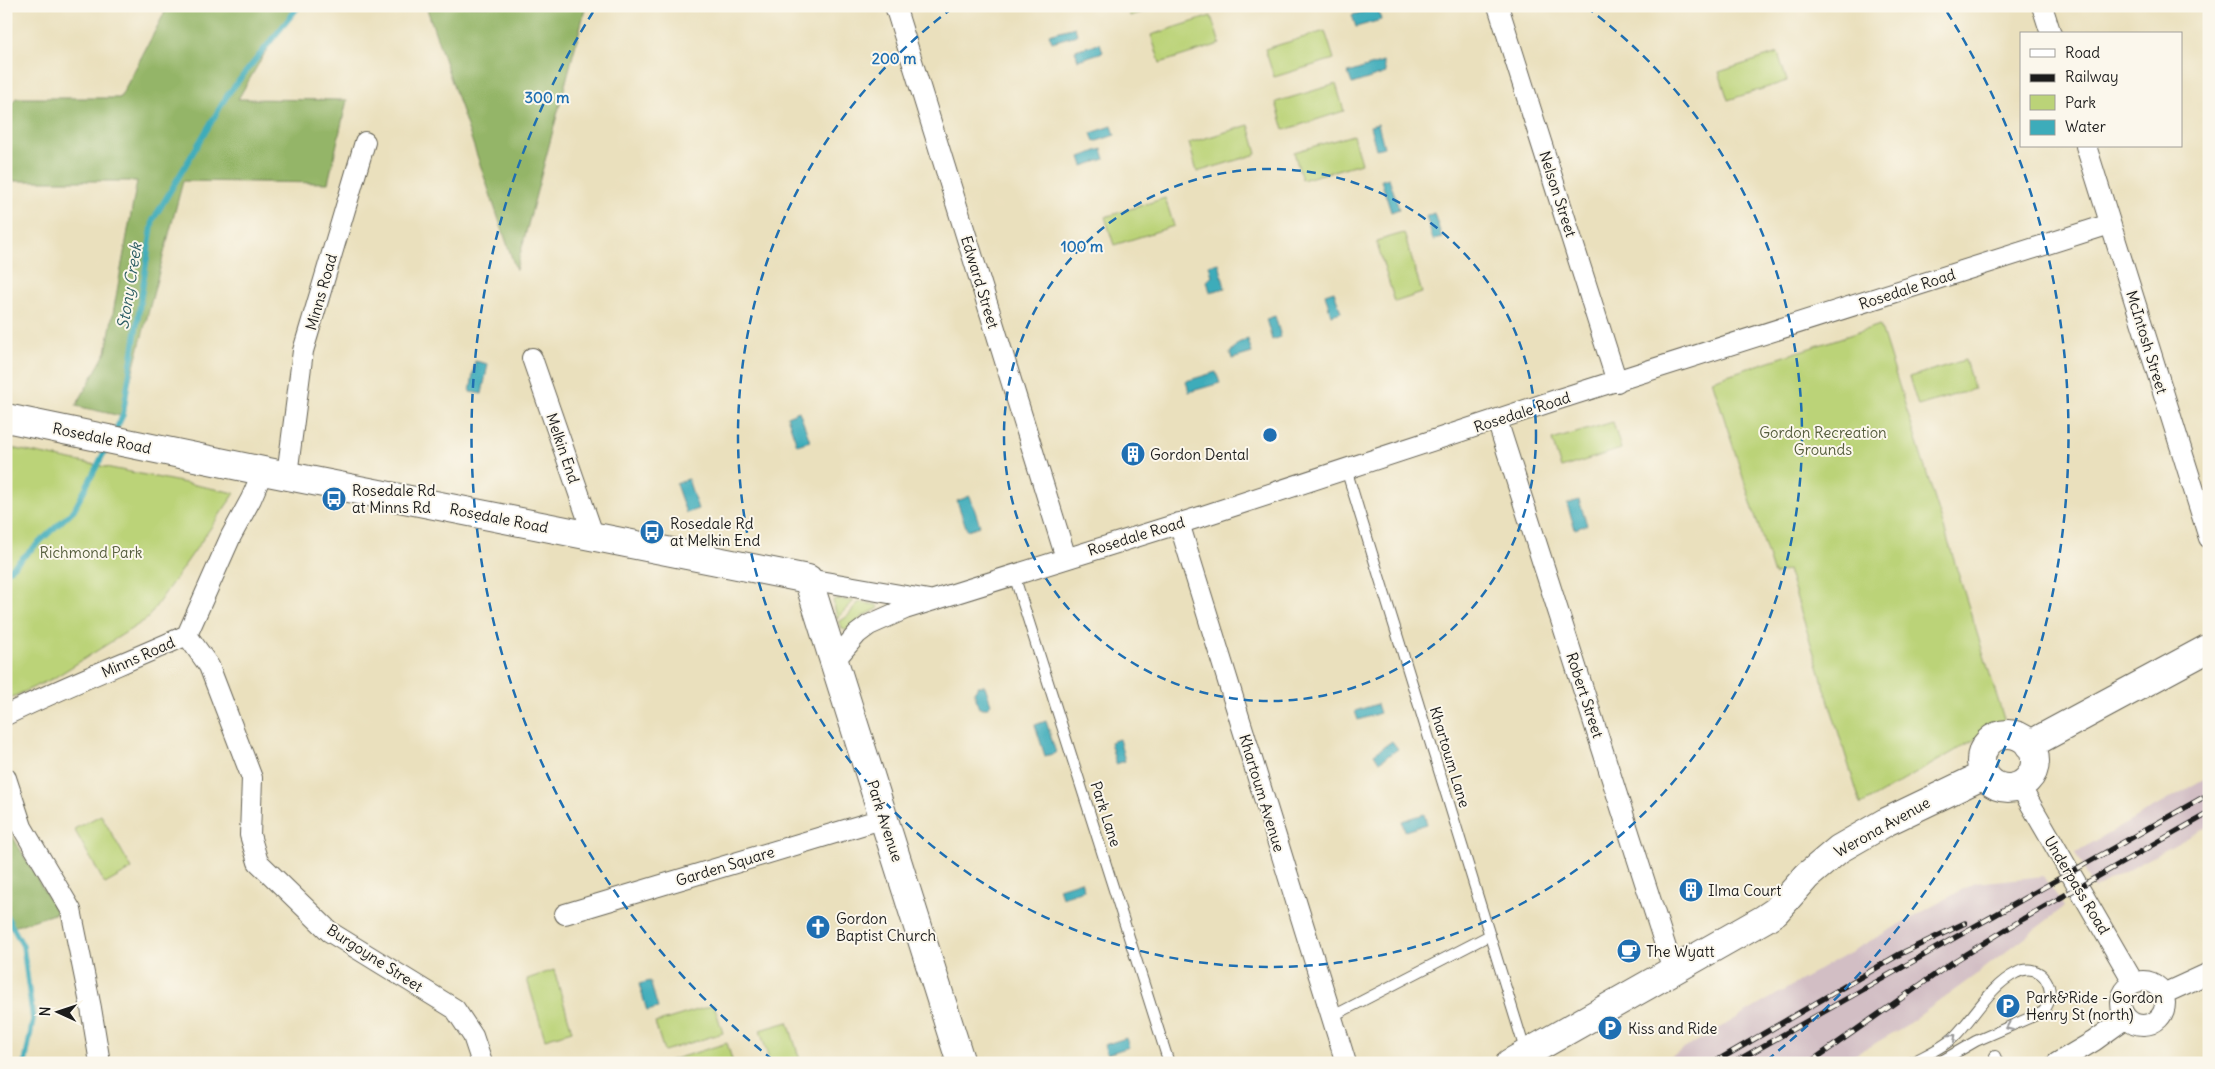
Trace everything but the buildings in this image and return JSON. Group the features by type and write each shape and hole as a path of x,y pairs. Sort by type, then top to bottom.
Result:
{"street":[{"name":"Edward Street","path":"895,6 1066,558"},
{"name":"Nelson Street","path":"1498,6 1617,382"},
{"path":"2042,6 2050,32"},
{"name":"Minns Road","path":"6,715 38,699 117,667 187,635 231,536 256,490 275,473 304,351 365,142"},
{"name":"McIntosh Street","path":"2087,148 2209,538"},
{"name":"Rosedale Road","path":"834,661 857,634 880,618 2110,224"},
{"name":"Melkin End","path":"532,358 594,537"},
{"name":"Rosedale Road","path":"6,418 594,537 808,579 933,600"},
{"name":"Robert Street","path":"1497,420 1673,970"},
{"name":"Khartoum Avenue","path":"1179,523 1346,1063"},
{"name":"Park Avenue","path":"808,579 961,1063"},
{"name":"Burgoyne Street","path":"187,635 209,666 252,778 250,835 258,862 330,932 455,1009 473,1036 482,1063"},
{"path":"2029,744 2209,648"},
{"path":"2010,734 2019,736 2029,744 2034,754 2034,770 2028,780 2020,786 2002,788 1994,785 1984,775 1980,758 1986,745 1992,739 2010,734"},
{"name":"Werona Avenue","path":"1518,1058 1776,911 1807,876 1839,849 1886,822 1984,775"},
{"path":"6,778 22,827 71,910 100,1063"},
{"name":"Underpass Road","path":"2020,786 2134,982"},
{"name":"Garden Square","path":"565,914 885,818"},
{"path":"2163,994 2209,973"},
{"path":"2134,982 2151,982 2163,994 2164,1008 2157,1019 2145,1025 2126,1018 2121,1005 2121,998 2128,986 2134,982"},
{"path":"2056,1063 2094,1041 2126,1018"}],"lane":[{"name":"Khartoum Lane","path":"1346,469 1490,935 1518,1058"},
{"name":"Park Lane","path":"1014,574 1168,1063"},
{"path":"1331,1017 1490,935"},
{"path":"1911,1063 1952,1039 1999,984 2014,974 2032,970 2044,976 2051,994 2047,1007 2043,1012 2038,1016 1976,1041 1938,1063"}],"shaded area":[{"path":"2209,776 2209,826 2094,889 2076,852"},
{"path":"2044,876 2064,907 1981,971 1905,1026 1841,1063 1660,1063 1827,965 1974,883"}],"green space":[{"path":"168,6 298,6 276,34 238,99 347,100 328,183 183,181 121,416 76,406 106,352 137,181 6,181 6,112 16,98 120,98"},
{"path":"426,6 586,6 516,270"},
{"path":"1127,6 1162,6 1130,16"},
{"path":"1211,16 1220,44 1160,63 1151,35"},
{"path":"1325,31 1334,59 1274,77 1265,49"},
{"path":"1778,53 1787,81 1728,100 1719,72"},
{"path":"1336,84 1344,111 1284,130 1276,102"},
{"path":"1249,125 1257,154 1197,172 1189,143"},
{"path":"1353,135 1361,163 1302,180 1294,152"},
{"path":"1165,198 1174,226 1114,245 1105,217"},
{"path":"1404,233 1422,293 1395,302 1376,241"},
{"name":"Gordon Recreation Grounds","path":"1880,325 2005,722 1861,805 1788,570 1774,575 1712,380"},
{"path":"1965,360 1974,389 1918,406 1909,377"},
{"path":"1613,422 1621,449 1561,468 1552,440"},
{"name":"Richmond Park","path":"6,447 235,493 147,619 54,678 6,700"},
{"path":"833,600 854,601 837,618"},
{"path":"859,602 877,605 879,608 862,617 847,630 842,629 839,622 848,616"},
{"path":"101,815 132,869 105,884 74,829"},
{"path":"6,825 57,913 6,929"},
{"path":"554,970 572,1031 545,1039 527,979"},
{"path":"714,1005 723,1033 664,1051 655,1023"},
{"path":"788,1022 801,1063 770,1063 760,1030"},
{"path":"727,1043 733,1063 668,1063 668,1061"}],"water":[{"path":"1378,8 1381,20 1356,27 1352,15"},
{"path":"1075,27 1077,35 1052,42 1049,34"},
{"path":"1100,43 1103,52 1078,60 1075,50"},
{"path":"1383,62 1386,73 1352,84 1348,73"},
{"path":"1378,124 1384,147 1376,149 1370,126"},
{"path":"1112,126 1115,135 1094,142 1091,133"},
{"path":"1102,149 1105,159 1083,166 1080,157"},
{"path":"1389,178 1399,209 1391,212 1381,180"},
{"path":"1434,213 1442,238 1433,240 1426,216"},
{"path":"1219,263 1225,288 1210,292 1207,281 1212,276 1209,265"},
{"path":"1334,291 1341,312 1331,315 1325,294"},
{"path":"1275,316 1281,337 1272,340 1266,319"},
{"path":"1248,339 1252,353 1232,359 1230,353 1238,343"},
{"path":"475,361 488,364 482,394 470,392"},
{"path":"1216,372 1220,383 1189,392 1186,381"},
{"path":"799,411 810,441 797,445 787,416"},
{"path":"688,479 698,509 686,513 676,484"},
{"path":"970,496 980,526 967,530 957,501"},
{"path":"1579,500 1587,525 1575,529 1567,504"},
{"path":"978,686 985,686 991,704 986,708 979,708 978,706 974,692"},
{"path":"1377,704 1380,713 1358,720 1355,711"},
{"path":"1046,721 1056,753 1045,756 1035,725"},
{"path":"1119,739 1125,761 1116,764 1110,742"},
{"path":"1392,741 1398,749 1379,762 1374,754"},
{"path":"1424,814 1427,824 1405,831 1402,821"},
{"path":"1081,881 1084,890 1062,897 1059,888"},
{"path":"650,981 658,1008 647,1011 639,984"},
{"path":"1126,1038 1129,1047 1107,1054 1104,1045"}],"waterway":[{"name":"Stony Creek","path":"114,433 123,415 153,220 228,94 299,6"},
{"name":"Stony Creek","path":"6,573 74,510 108,445"},
{"name":"Stony Creek","path":"6,915 23,946 33,1020 25,1063"}],"railway":[{"path":"1733,1063 2209,794"},
{"path":"1809,1063 1953,962 2023,919 2209,813"},
{"path":"1713,1063 1900,954 1965,923"}],"place":[{"name":"Gordon Dental","path":"1133,454"},
{"name":"Rosedale Rd at Minns Rd","path":"334,499"},
{"name":"Rosedale Rd at Melkin End","path":"652,532"},
{"name":"Ilma Court","path":"1691,890"},
{"name":"Gordon Baptist Church","path":"818,927"},
{"name":"The Wyatt","path":"1629,951"},
{"name":"Park&Ride - Gordon Henry St (north)","path":"2008,1006"},
{"name":"Kiss and Ride","path":"1610,1028"}]}
